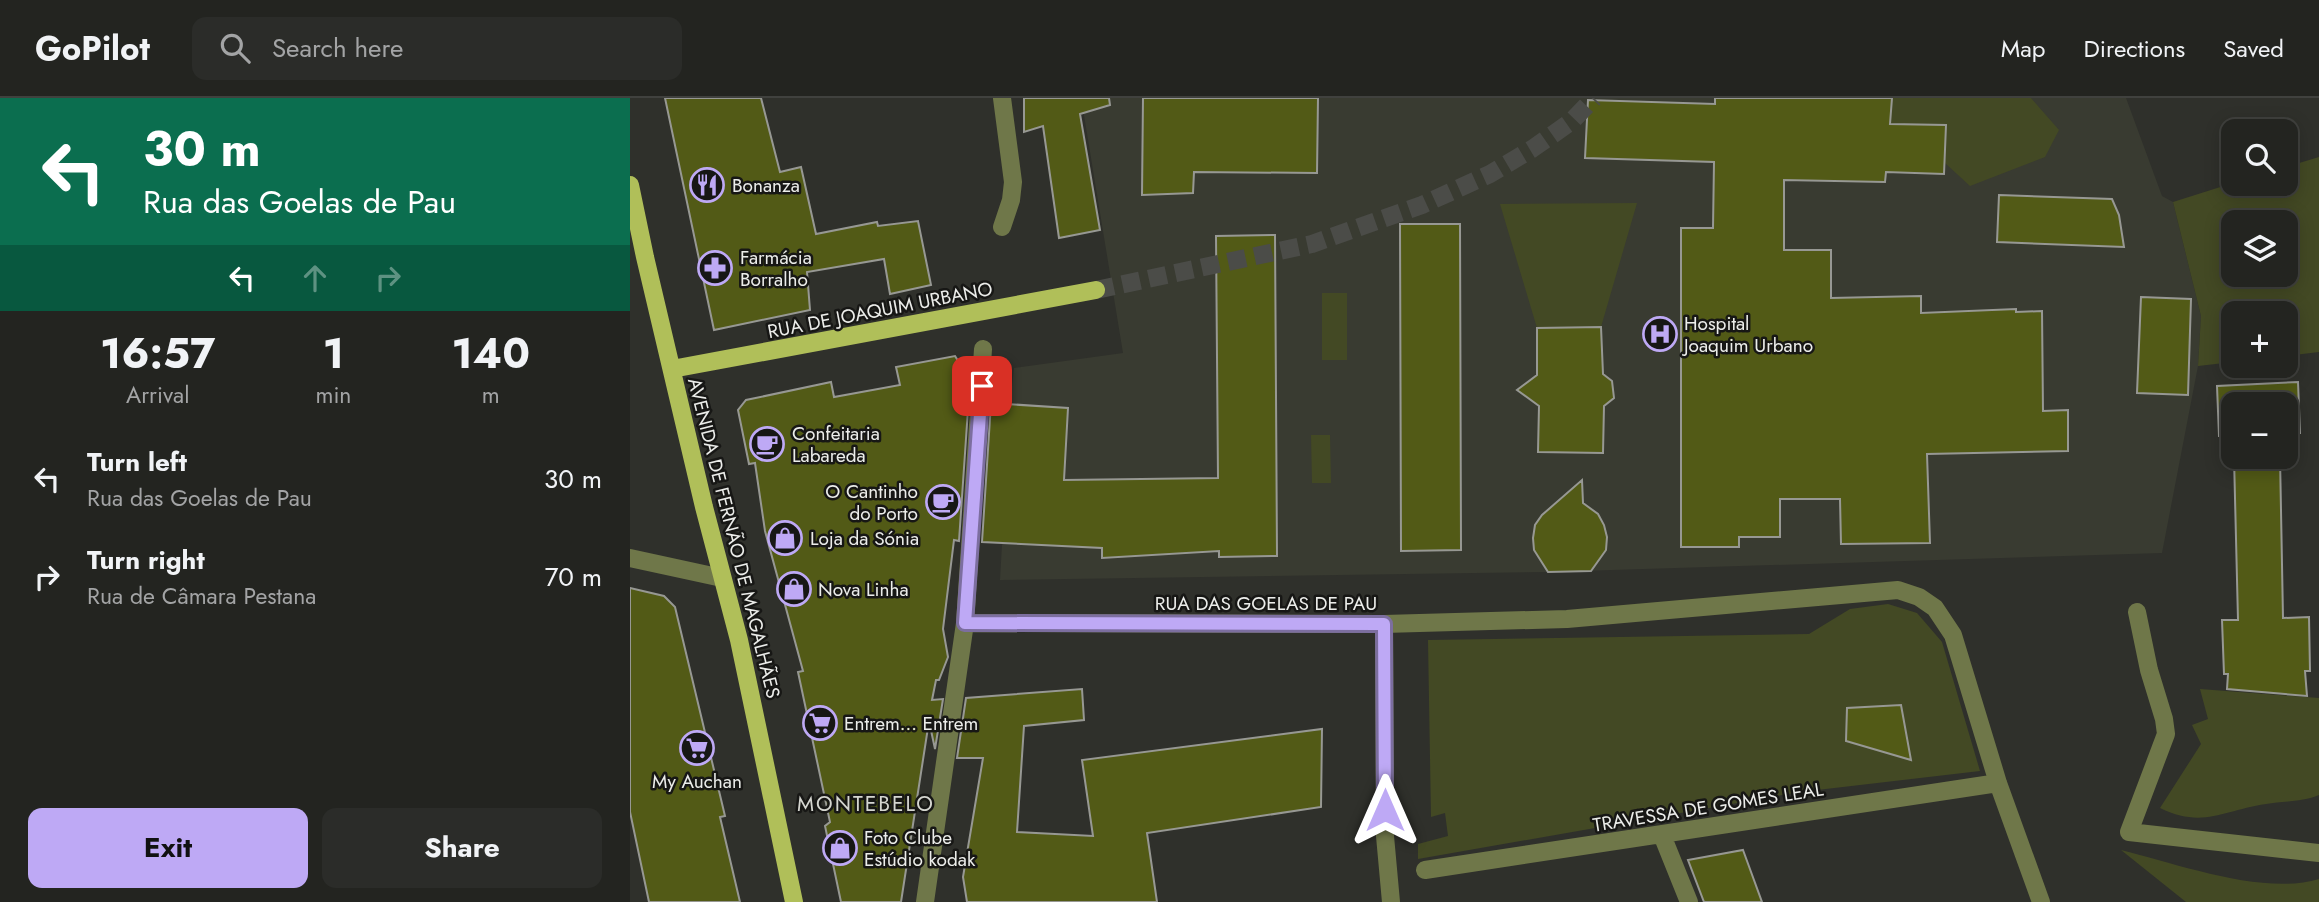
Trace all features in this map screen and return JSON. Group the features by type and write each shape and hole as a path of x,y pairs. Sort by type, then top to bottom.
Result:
{"main road":[{"name":"AVENIDA DE FERNÃO DE MAGALHÃES","path":"630,185 722,578 740,640 794,902"},
{"name":"RUA DE JOAQUIM URBANO","path":"672,369 1096,290"}],"street":[{"path":"1002,98 1013,182 1011,200 1002,227"},
{"path":"925,902 965,623 983,349"},
{"path":"630,558 722,578"},
{"name":"RUA DAS GOELAS DE PAU","path":"965,623 1384,624 1567,618 1898,590 1919,597 1934,608 1953,635 1998,783 2040,902"},
{"path":"2137,612 2166,734 2129,832 2319,853"},
{"path":"1384,624 1385,836 1391,902"},
{"name":"TRAVESSA DE GOMES LEAL","path":"1425,870 1998,783"},
{"path":"1662,835 1689,902"}],"shaded area":[{"name":"Hospital Joaquim Urbano","path":"1097,98 2126,98 2162,196 2173,202 2201,316 2198,366 2162,553 1548,572 1000,580 1014,368 1123,353 1083,109"}],"green space":[{"path":"1892,98 2031,98 2059,130 2045,157 1970,186 1945,163 1946,125 1887,165"},
{"path":"2319,157 2319,352 2298,355 2298,301 2221,301 2221,363 2198,366 2201,316 2173,202 2221,187 2221,196 2298,196 2298,163"},
{"path":"1637,203 1601,327 1537,328 1500,204"},
{"path":"1322,293 1347,293 1347,360 1322,360"},
{"path":"1311,435 1330,435 1331,483 1312,483"},
{"path":"1888,604 1917,613 1942,642 1980,771 1800,792 1418,859 1418,844 1448,836 1445,813 1431,817 1428,640 1809,634 1850,609"},
{"path":"2200,689 2319,698 2319,795 2201,818 2175,814 2160,808 2201,744 2192,725 2208,719"},
{"path":"2121,850 2247,881 2273,884 2319,879 2319,902 2186,902"}],"building":[{"path":"665,98 761,98 780,172 801,167 816,234 877,222 878,226 918,221 931,285 890,294 884,259 807,272 810,310 714,330"},
{"path":"1024,98 1109,98 1110,105 1080,114 1100,230 1059,238 1043,126 1024,132"},
{"path":"1143,98 1318,98 1317,173 1194,172 1193,193 1142,195"},
{"path":"1715,98 1892,98 1890,124 1946,125 1944,174 1886,172 1885,182 1784,180 1784,250 1831,250 1831,298 1921,296 1921,313 2016,309 2016,312 2042,311 2043,411 2068,410 2068,451 1927,454 1930,543 1841,544 1840,499 1780,499 1780,537 1739,537 1739,547 1681,547 1681,228 1713,228 1714,162 1585,158 1588,100 1715,104"},
{"path":"1999,195 2112,199 2119,215 2124,247 1997,242"},
{"path":"1400,224 1460,224 1461,550 1401,551"},
{"path":"1275,235 1277,556 1219,557 1219,551 1102,558 1102,548 982,542 991,403 1068,408 1064,480 1218,478 1216,236"},
{"path":"2141,297 2191,299 2188,395 2137,393"},
{"path":"1601,327 1603,374 1612,381 1614,398 1604,406 1603,453 1538,452 1539,406 1517,390 1537,375 1537,328"},
{"path":"955,356 970,380 959,541 954,540 943,629 948,657 939,680 936,680 932,700 943,699 935,749 929,721 901,902 841,902 825,826 830,822 798,672 803,671 765,531 755,463 749,464 738,410 746,400 831,382 834,397 900,385 896,367"},
{"path":"2298,382 2300,433 2298,392 2221,392 2219,436 2217,386"},
{"path":"2234,469 2280,469 2283,618 2309,617 2310,671 2305,671 2307,696 2227,689 2222,620 2238,620"},
{"path":"1582,480 1583,503 1598,514 1604,525 1606,550 1591,571 1548,572 1534,550 1535,525 1542,515"},
{"path":"630,588 664,596 675,607 725,816 720,817 740,902 649,902 630,812"},
{"path":"1082,689 1084,720 1024,726 1017,832 1093,836 1082,760 1322,729 1321,807 1147,833 1157,902 967,902 963,877 983,758 957,758 966,698"},
{"path":"1901,705 1911,760 1846,741 1847,708"},
{"path":"1743,850 1762,902 1704,902 1688,860"}],"tunnel":[{"path":"1096,290 1312,244 1422,205 1490,174 1532,149 1572,121 1594,98"}],"place":[{"name":"Bonanza","path":"707,185"},
{"name":"Farmácia Borralho","path":"715,268"},
{"name":"Hospital Joaquim Urbano","path":"1660,334"},
{"name":"Confeitaria Labareda","path":"767,444"},
{"name":"O Cantinho do Porto","path":"943,502"},
{"name":"Loja da Sónia","path":"785,538"},
{"name":"Nova Linha","path":"794,589"},
{"name":"Entrem... Entrem","path":"820,723"},
{"name":"My Auchan","path":"697,748"},
{"name":"Foto Clube Estúdio kodak","path":"840,848"}],"district":[{"name":"MONTEBELO","path":"866,804"}],"route":[{"path":"982,386 965,623 1384,624 1385,810"}]}
